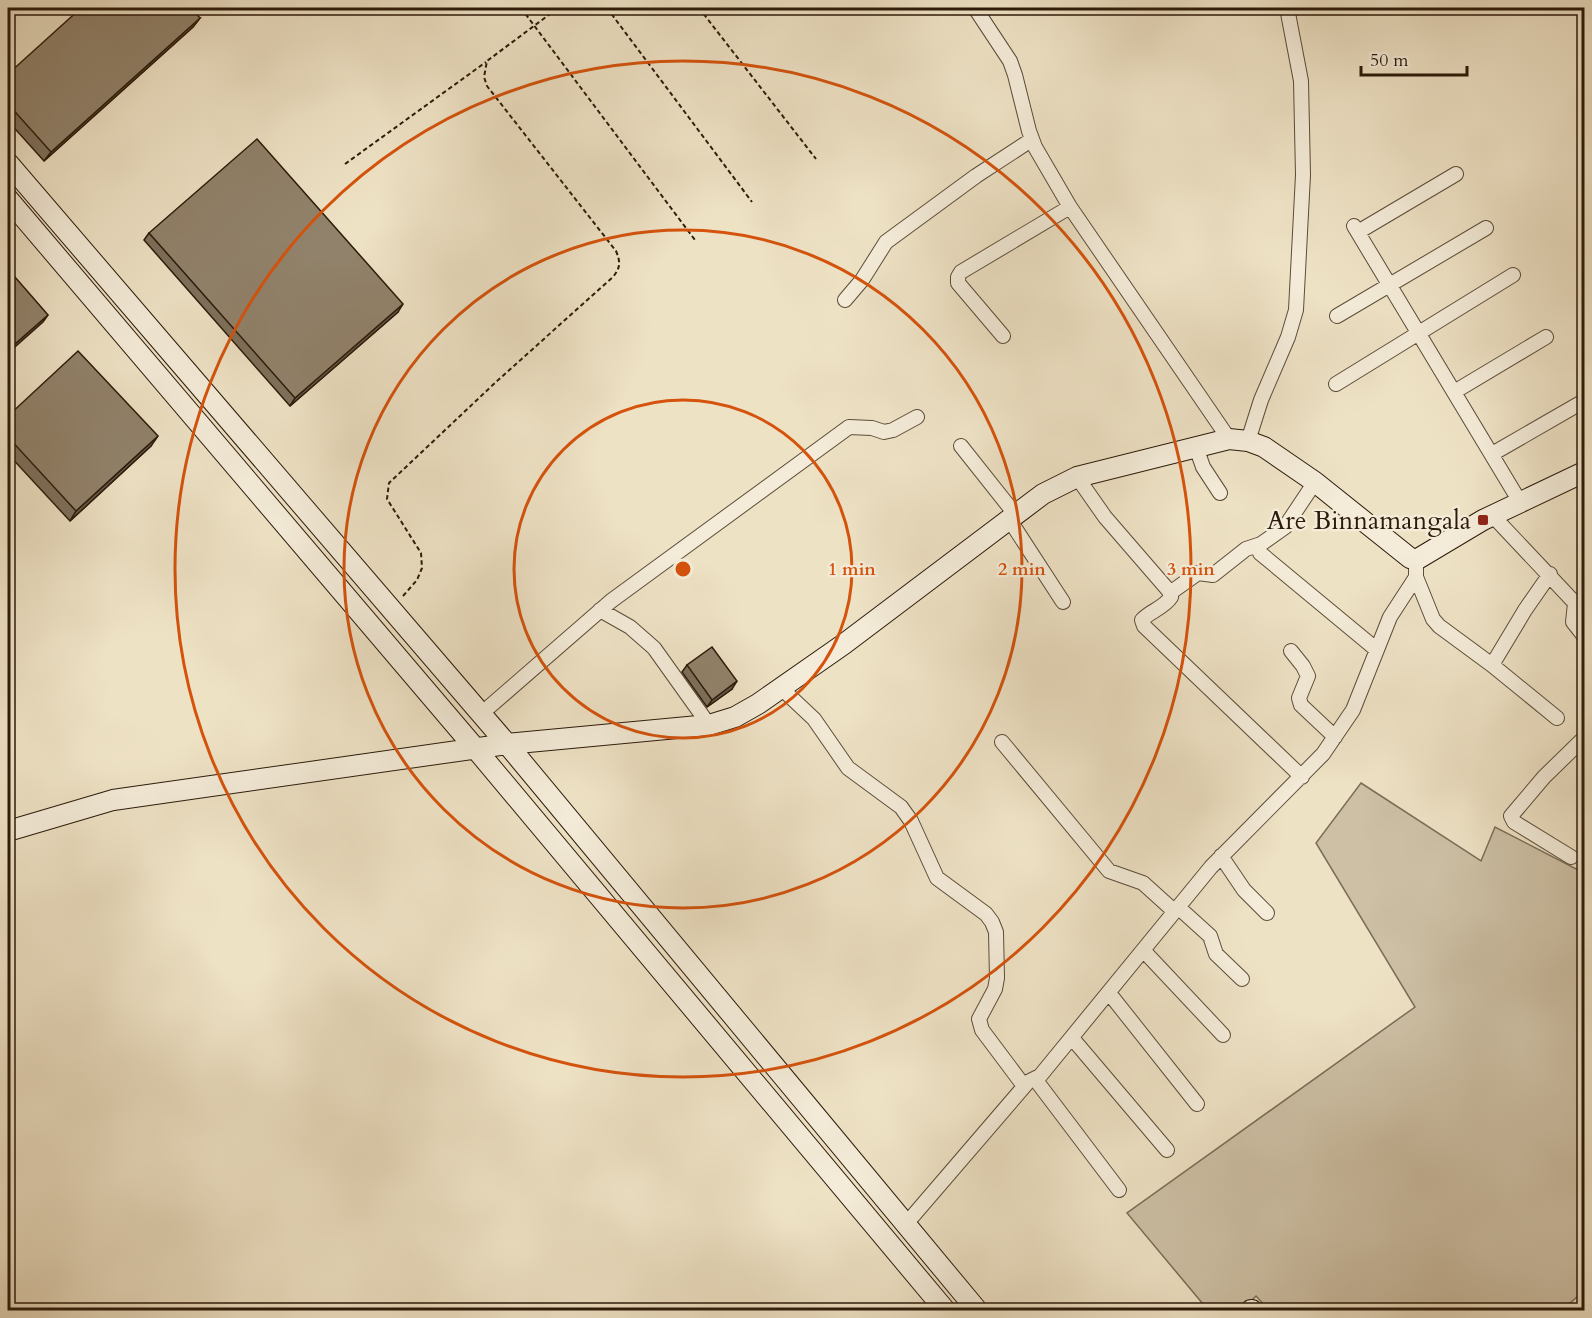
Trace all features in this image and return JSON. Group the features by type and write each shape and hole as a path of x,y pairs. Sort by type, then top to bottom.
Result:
{"main road":[{"path":"8,163 507,744 977,1311"},
{"path":"8,199 476,748 945,1311"},
{"path":"8,831 113,800 507,744 709,725 735,717 782,688 844,644 1043,494 1077,477 1196,447 1239,440 1264,447 1315,482 1410,558 1416,569 1492,515 1584,472"}],"street":[{"path":"975,8 1010,61 1032,140 1070,207 1239,440 1261,400 1288,337 1296,310 1303,175 1301,81 1287,8"},
{"path":"845,300 862,280 886,242 976,176 1032,140"},
{"path":"1456,174 1356,229 1520,502"},
{"path":"1003,336 958,283 958,277 961,272 1070,207"},
{"path":"1337,316 1486,228"},
{"path":"1336,384 1513,275"},
{"path":"1454,392 1546,338"},
{"path":"1491,454 1584,401"},
{"path":"481,714 600,610 849,428 872,428 884,432 893,430 917,417"},
{"path":"961,446 1012,516 1063,602"},
{"path":"1196,447 1203,467 1220,492"},
{"path":"1077,477 1105,517 1170,593 1171,597 1168,602 1145,616 1142,620 1144,626 1302,777"},
{"path":"1170,593 1198,573 1213,575 1246,549 1261,544 1285,528 1315,482"},
{"path":"1492,515 1550,574 1580,599 1573,622 1584,636"},
{"path":"1261,544 1260,553 1377,650"},
{"path":"906,1224 1029,1083 1040,1076 1221,856 1317,762 1353,710 1390,617 1416,569"},
{"path":"1416,569 1433,619 1438,626 1492,665 1557,718"},
{"path":"1492,665 1550,574"},
{"path":"600,610 630,627 654,648 709,725"},
{"path":"1291,651 1304,666 1308,676 1299,698 1301,705 1335,737"},
{"path":"782,688 814,719 855,775 889,798 906,813 937,878 986,914 992,922 996,932 996,984 979,1019 980,1024 1119,1190"},
{"path":"1571,857 1514,822 1511,816 1544,777 1584,738"},
{"path":"1002,742 1109,871 1143,883 1177,909 1210,936 1216,954 1242,979"},
{"path":"1221,856 1244,890 1267,913"},
{"path":"1143,950 1223,1035"},
{"path":"1109,993 1197,1104"},
{"path":"1072,1038 1167,1150"}],"path":[{"path":"520,8 695,240"},
{"path":"345,164 558,8"},
{"path":"607,8 752,202"},
{"path":"699,8 816,159"},
{"path":"392,610 417,580 422,568 421,553 387,499 389,483 497,381 613,278 620,268 620,260 616,251 487,86 484,76 487,61"}],"shaded area":[{"path":"1361,783 1481,861 1495,827 1584,873 1584,1291 1562,1310 1269,1310 1256,1296 1242,1310 1208,1310 1127,1213 1415,1007 1316,843"}],"building":[{"path":"81,8 191,8 200,18 51,152 8,104 8,74"},
{"path":"257,139 403,304 295,398 149,233"},
{"path":"8,269 48,315 8,350"},
{"path":"78,351 158,436 76,511 8,437 8,416"},
{"path":"712,647 737,681 712,700 687,665"}],"place":[{"name":"Are Binnamangala","path":"1483,520"}]}
